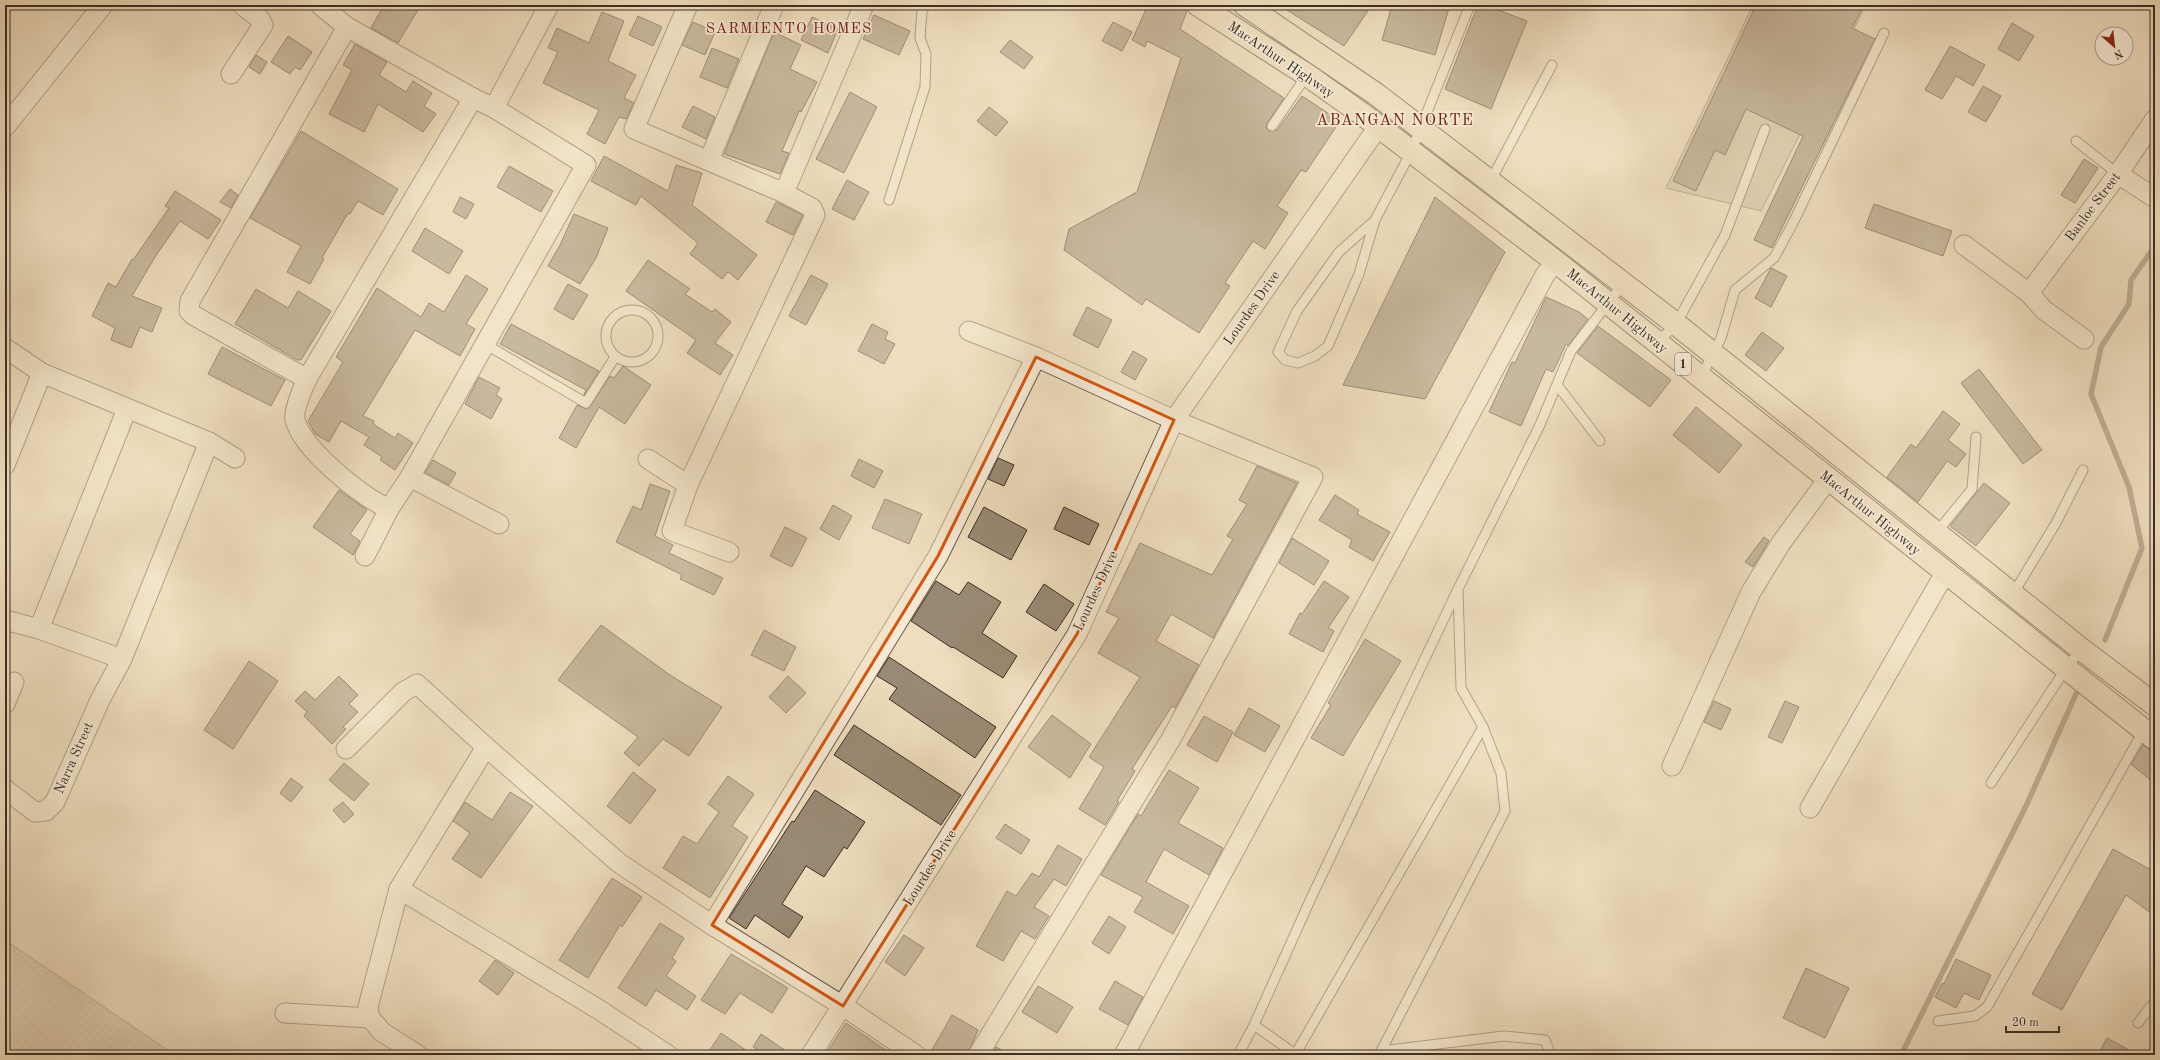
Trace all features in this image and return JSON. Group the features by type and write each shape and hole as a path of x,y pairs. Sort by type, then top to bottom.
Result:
{"highway":[{"name":"MacArthur Highway","path":"1198,5 1307,75 1378,126 1555,261 1607,304 2150,735"},
{"name":"MacArthur Highway","path":"1254,7 1376,94 1676,324 2081,649 2155,705"}],"street":[{"path":"5,127 103,5"},
{"path":"231,74 263,24 260,19 242,5"},
{"path":"320,5 346,27 473,98 494,108 586,165 410,477 389,509 365,556"},
{"path":"494,108 549,5"},
{"path":"688,5 634,129 784,193 812,208 815,215 688,485 672,531 729,552"},
{"path":"709,160 774,5"},
{"path":"784,193 864,5"},
{"path":"307,379 193,315 188,306 346,27"},
{"path":"389,509 348,484 306,440 294,419 298,401 307,379 473,98"},
{"name":"Banloc Street","path":"2029,293 2118,174 2155,119"},
{"name":"Lourdes Drive","path":"811,1055 1077,634 1174,420 1378,126"},
{"path":"2118,174 2155,198"},
{"path":"1964,245 2029,293 2044,310 2084,339"},
{"path":"1124,1055 1545,276 1555,261"},
{"path":"968,331 1036,357 1174,420 1313,478 1171,739 978,1055"},
{"path":"5,348 42,373 209,442 235,458"},
{"path":"712,925 938,556 1036,357"},
{"path":"5,465 42,373"},
{"path":"39,629 127,409"},
{"name":"Narra Street","path":"5,789 35,812 46,811 55,802 100,700 122,659 209,442"},
{"path":"648,459 688,485"},
{"path":"410,477 499,524"},
{"path":"1672,766 1751,592 1781,543 1828,479"},
{"path":"1810,808 1945,573"},
{"path":"5,620 39,629 122,659"},
{"path":"5,704 14,682"},
{"path":"346,749 402,692 417,684 486,747 619,863 712,925 843,1006 916,1055"},
{"path":"418,1055 382,1032 370,1018 368,1007 399,889 486,747"},
{"path":"399,889 598,1009 668,1055"},
{"path":"285,1013 370,1018"}],"lane":[{"path":"890,200 925,87 926,54 920,38 922,11 926,5"},
{"path":"1375,220 1339,252 1297,311 1278,352 1285,360 1298,363 1306,361 1328,346 1359,274 1375,220 1411,152 1470,5"},
{"path":"1701,378 1721,338 1735,290 1774,258 1793,223 1884,33"},
{"path":"1490,182 1552,65"},
{"path":"1272,126 1307,75"},
{"path":"1657,343 1676,324 1725,235 1765,129"},
{"path":"2076,141 2118,174"},
{"path":"1238,1055 1254,1025 1312,896 1458,589 1558,386 1571,351 1623,284"},
{"path":"642,311 656,323 659,341 650,357 632,363 615,357 606,341 609,323 623,312 642,311"},
{"path":"485,344 586,403 615,357"},
{"path":"1558,386 1600,441"},
{"path":"1936,533 1972,489 1976,437"},
{"path":"2013,594 2056,523 2083,470"},
{"path":"1380,1053 1505,811 1501,773 1483,727 1461,688 1458,589"},
{"path":"1991,783 2066,669 2081,649"},
{"path":"1254,1025 1295,1054 1483,727"},
{"path":"1938,1021 1975,1016 1987,1007 2150,735"},
{"path":"2138,1023 2155,1002"},
{"path":"1380,1053 1504,1036 1545,1040 1551,1055"}],"highlighted area":[{"path":"1036,357 1174,420 1077,634 843,1006 712,925 938,556"}],"shaded area":[{"path":"1753,5 1866,5 1761,211 1666,188"},
{"path":"5,940 175,1055 5,1055"}],"building":[{"path":"384,5 421,5 398,43 371,28"},
{"path":"1148,5 1175,5 1187,11 1180,29 1284,98 1267,123 1266,128 1269,131 1277,130 1302,96 1340,121 1306,172 1301,170 1277,206 1288,213 1265,249 1253,241 1225,283 1230,286 1199,333 1146,299 1142,305 1064,250 1069,229 1137,192 1181,58 1147,41 1145,47 1132,40"},
{"path":"1279,5 1372,5 1344,46"},
{"path":"1392,5 1450,5 1435,55 1382,40"},
{"path":"1478,5 1485,5 1527,21 1491,109 1445,89"},
{"path":"1756,5 1864,5 1852,28 1875,39 1772,248 1754,240 1803,136 1746,109 1725,155 1715,150 1696,191 1673,181"},
{"path":"602,12 624,21 608,61 636,75 624,98 634,103 626,119 619,117 605,144 587,134 599,110 543,83 558,52 548,48 557,28 589,43"},
{"path":"874,15 910,31 899,55 863,39"},
{"path":"638,16 662,27 653,46 629,35"},
{"path":"812,17 838,29 828,53 801,40"},
{"path":"693,22 715,32 705,55 682,45"},
{"path":"1113,22 1132,32 1122,51 1102,41"},
{"path":"2012,23 2034,36 2019,61 1998,49"},
{"path":"774,32 801,45 790,69 817,82 801,112 799,111 782,151 789,153 780,174 724,154"},
{"path":"288,36 312,52 300,70 295,67 290,74 271,62"},
{"path":"1010,40 1033,57 1024,69 1000,52"},
{"path":"355,44 387,62 379,75 406,92 413,81 432,93 424,106 436,114 423,132 378,104 364,132 329,114 352,70 343,65"},
{"path":"1950,46 1985,65 1973,86 1956,76 1942,99 1925,90"},
{"path":"712,48 739,59 727,88 700,77"},
{"path":"256,55 267,62 260,74 249,67"},
{"path":"1983,86 2001,96 1986,122 1968,112"},
{"path":"850,92 877,107 844,173 816,159"},
{"path":"693,106 715,117 706,139 682,127"},
{"path":"989,107 1008,122 996,136 977,121"},
{"path":"301,131 398,189 383,215 358,201 350,214 348,213 322,258 324,259 310,284 287,272 301,246 250,218"},
{"path":"604,156 668,191 676,165 702,173 692,205 757,255 738,280 728,272 722,279 690,254 698,243 641,196 636,205 591,181"},
{"path":"2084,159 2098,168 2075,203 2061,195"},
{"path":"509,166 553,191 541,212 497,187"},
{"path":"847,180 869,192 854,220 832,209"},
{"path":"230,189 238,195 231,208 220,202"},
{"path":"175,191 221,220 208,239 180,221 155,257 132,296 162,308 152,332 140,327 131,348 111,340 115,328 92,316 108,283 116,287 132,259 133,260 169,208 165,206"},
{"path":"460,197 474,204 466,219 453,212"},
{"path":"1435,197 1505,252 1425,399 1343,385"},
{"path":"776,202 803,215 793,235 766,222"},
{"path":"1874,204 1952,231 1943,256 1865,228"},
{"path":"574,214 608,228 596,258 580,284 548,266 560,245"},
{"path":"425,228 463,251 449,274 412,251"},
{"path":"648,260 690,289 685,294 712,312 715,309 731,322 715,343 733,355 720,375 687,353 696,340 626,291"},
{"path":"1771,268 1787,276 1771,307 1755,298"},
{"path":"466,275 488,289 466,324 475,329 460,356 415,330 363,416 374,421 373,424 395,438 398,433 413,443 395,470 380,460 382,457 364,445 369,437 341,421 329,442 315,434 308,421 343,362 336,357 377,288 421,317 429,303 444,312"},
{"path":"811,275 828,284 806,325 789,316"},
{"path":"568,284 588,295 573,320 554,309"},
{"path":"256,289 288,308 298,291 331,311 301,360 297,360 235,324"},
{"path":"1546,297 1579,312 1588,319 1568,346 1566,344 1553,372 1546,369 1521,426 1489,412 1512,362 1515,363"},
{"path":"1087,307 1112,320 1098,348 1073,335"},
{"path":"511,324 599,371 584,395 586,390 500,344"},
{"path":"872,324 888,332 885,339 895,344 884,364 858,351"},
{"path":"1598,326 1671,380 1650,407 1577,353"},
{"path":"1762,332 1784,348 1766,371 1745,355"},
{"path":"222,347 285,380 271,406 208,374"},
{"path":"1133,351 1147,359 1135,380 1121,372"},
{"path":"623,366 651,385 625,424 599,407 576,448 559,438 577,405 586,409 589,408 610,376 614,378"},
{"path":"1979,369 2042,450 2023,464 1961,383"},
{"path":"479,377 500,388 496,395 502,399 491,419 465,404"},
{"path":"1696,407 1742,445 1719,473 1673,435"},
{"path":"1943,411 1960,424 1948,440 1966,454 1956,467 1947,461 1918,502 1887,477 1911,444 1916,448"},
{"path":"998,458 1014,465 1004,486 988,479"},
{"path":"859,459 883,471 874,488 851,476"},
{"path":"433,460 456,473 449,485 425,473"},
{"path":"1257,466 1297,483 1213,638 1171,614 1156,641 1199,665 1175,708 1172,706 1132,769 1135,771 1105,825 1079,809 1104,767 1089,757 1140,677 1098,653 1119,618 1106,612 1140,543 1212,575 1233,539 1227,536 1247,504 1239,500"},
{"path":"1984,483 2010,503 1976,546 1950,526"},
{"path":"650,484 670,491 655,536 673,545 669,553 723,578 714,595 680,579 682,575 616,542 633,506 641,510"},
{"path":"339,490 367,510 350,534 360,541 353,555 313,527"},
{"path":"1335,495 1359,510 1357,514 1390,532 1373,561 1349,547 1352,540 1319,520"},
{"path":"885,499 922,514 909,544 872,528"},
{"path":"833,505 852,516 839,540 820,529"},
{"path":"984,507 1027,530 1011,560 968,537"},
{"path":"1064,507 1099,524 1089,545 1054,529"},
{"path":"785,527 807,538 792,567 770,556"},
{"path":"1764,537 1769,541 1753,567 1745,562"},
{"path":"1292,538 1329,561 1314,585 1279,563"},
{"path":"936,581 959,595 968,582 1001,602 982,633 1017,656 1003,678 953,647 952,648 911,621"},
{"path":"1324,581 1349,597 1328,628 1334,631 1323,652 1289,634 1300,613 1302,614"},
{"path":"1044,584 1074,604 1056,631 1026,612"},
{"path":"601,625 670,675 722,707 689,756 663,739 639,766 624,753 638,737 558,680"},
{"path":"764,630 796,647 784,671 751,655"},
{"path":"1365,639 1401,661 1343,756 1311,738 1331,705 1328,703"},
{"path":"889,657 996,727 975,758 889,699 897,688 877,676"},
{"path":"249,661 278,681 233,749 204,730"},
{"path":"339,676 358,695 349,704 358,712 343,727 346,729 332,744 304,716 307,712 295,701 305,691 315,700"},
{"path":"788,676 806,693 786,713 769,697"},
{"path":"1714,701 1731,709 1721,730 1704,722"},
{"path":"1785,701 1799,707 1782,743 1768,737"},
{"path":"1249,708 1280,726 1265,752 1234,735"},
{"path":"1052,715 1091,744 1070,778 1028,747"},
{"path":"1204,716 1233,732 1217,762 1187,745"},
{"path":"854,725 961,795 941,825 834,755"},
{"path":"2143,745 2155,752 2155,784 2131,764"},
{"path":"344,763 369,784 354,801 329,780"},
{"path":"1169,770 1199,788 1178,823 1223,848 1209,875 1164,849 1146,882 1189,906 1173,934 1134,912 1143,897 1101,875 1138,814 1141,816"},
{"path":"633,772 656,790 630,824 607,806"},
{"path":"728,776 754,794 732,826 748,837 710,898 663,868 683,836 697,844 719,812 708,804"},
{"path":"291,778 303,787 291,802 280,793"},
{"path":"815,790 865,822 847,849 844,847 824,877 806,866 782,904 803,917 789,938 755,915 746,929 729,918 792,821 794,822"},
{"path":"510,792 533,806 481,878 452,859 470,833 453,821 465,802 492,820"},
{"path":"343,802 354,814 344,823 333,810"},
{"path":"1005,824 1030,840 1021,854 996,838"},
{"path":"1058,845 1082,859 1066,886 1054,879 1034,907 1049,916 1035,939 1021,931 1003,961 976,946 1007,891 1016,896 1032,873 1039,877"},
{"path":"2113,849 2155,872 2155,916 2126,895 2062,1010 2032,994"},
{"path":"612,878 642,897 622,927 620,925 588,978 559,960"},
{"path":"1109,916 1126,927 1109,954 1092,943"},
{"path":"660,923 684,938 672,958 676,961 666,976 696,996 687,1010 656,990 646,1006 618,988"},
{"path":"904,935 924,948 905,976 885,962"},
{"path":"731,954 788,988 772,1013 740,993 725,1014 701,1000"},
{"path":"1956,959 1991,975 1979,1000 1964,993 1956,1008 1935,997 1942,983 1944,984"},
{"path":"495,960 514,973 498,995 479,981"},
{"path":"1806,968 1849,988 1825,1038 1783,1018"},
{"path":"1115,981 1143,997 1128,1025 1099,1009"},
{"path":"1038,986 1073,1007 1057,1033 1022,1012"},
{"path":"952,1015 978,1030 967,1055 929,1055"},
{"path":"846,1023 893,1055 825,1055"},
{"path":"721,1033 753,1055 718,1055 710,1050"},
{"path":"761,1034 792,1055 765,1055 753,1047"},
{"path":"2107,1038 2138,1055 2098,1055"},
{"path":"996,1047 1011,1055 991,1055"}],"waterway":[{"path":"2105,640 2142,548 2129,487 2091,394 2101,347 2129,304 2131,280 2155,246"},
{"path":"1901,1055 2027,804 2076,694"}],"district":[{"name":"SARMIENTO HOMES","path":"789,29"},
{"name":"ABANGAN NORTE","path":"1395,121"}]}
